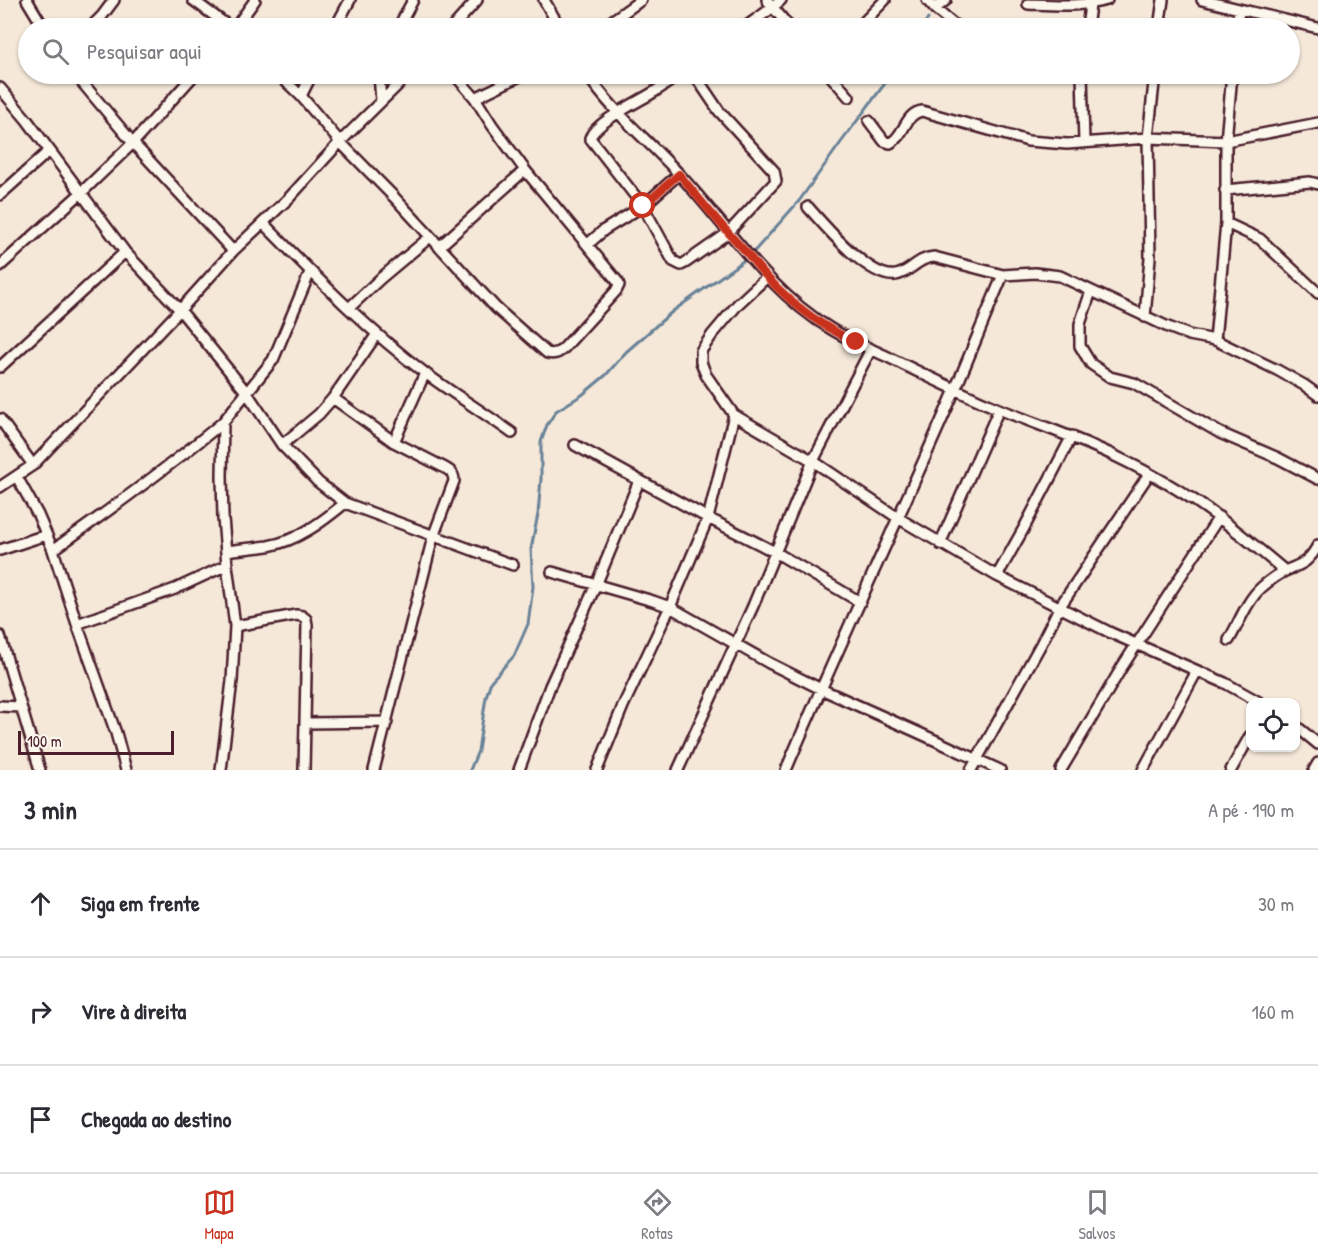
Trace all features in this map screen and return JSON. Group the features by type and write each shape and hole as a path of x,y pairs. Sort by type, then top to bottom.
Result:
{"street":[{"path":"27,0 38,18"},
{"path":"100,18 114,0"},
{"path":"193,0 219,18"},
{"path":"241,18 255,0"},
{"path":"340,18 350,0"},
{"path":"403,18 413,0"},
{"path":"461,18 477,0"},
{"path":"544,0 554,18"},
{"path":"616,18 641,0"},
{"path":"754,18 769,4 781,0"},
{"path":"868,18 885,0"},
{"path":"927,0 945,18"},
{"path":"934,9 946,0"},
{"path":"1028,4 1090,5 1107,0"},
{"path":"1160,18 1163,0"},
{"path":"1202,0 1274,18"},
{"path":"769,4 781,18"},
{"path":"1088,18 1090,5"},
{"path":"1238,18 1239,10"},
{"path":"1300,24 1318,28"},
{"path":"83,84 133,143 233,251"},
{"path":"2,261 81,193 133,143 186,84"},
{"path":"288,84 496,308 547,353 560,352 616,291 618,282 525,170 463,84"},
{"path":"301,96 307,84"},
{"path":"380,84 381,101"},
{"path":"0,487 33,465 233,251 289,198 340,142 399,84"},
{"path":"475,98 504,84"},
{"path":"595,84 617,113 679,174 766,277 817,320 842,336 955,389 999,409 1072,436 1125,461 1219,517 1286,571"},
{"path":"665,84 617,113 594,131 590,138 643,206 674,261 681,265 728,234 776,181 774,171 719,111 701,84"},
{"path":"838,84 849,97"},
{"path":"1082,84 1084,142"},
{"path":"1145,317 1150,258 1148,138 1154,84"},
{"path":"1215,340 1226,223 1226,141 1231,84"},
{"path":"0,88 27,120 125,252 180,310 247,393 282,445 318,482 345,503 513,565"},
{"path":"869,121 890,144 895,141 912,115 922,111 1028,141 1067,144 1148,138 1226,141 1318,123"},
{"path":"0,195 49,152"},
{"path":"439,247 525,170"},
{"path":"588,244 604,230 643,206 679,174"},
{"path":"1225,190 1310,182 1318,184"},
{"path":"808,207 851,252 878,272 886,275 894,276 908,271 925,258 934,257 1003,275 1035,273 1060,276 1145,317 1190,335 1215,340 1286,375 1318,395"},
{"path":"263,223 310,272 377,334 425,373 512,433"},
{"path":"1226,223 1260,239 1318,293"},
{"path":"350,308 381,278 430,237"},
{"path":"0,366 125,252"},
{"path":"53,550 164,470 223,423 273,360 310,272"},
{"path":"786,770 955,389 1003,275"},
{"path":"766,277 738,304 712,334 701,351 701,362 706,375 734,415 813,461 897,518 997,576 1136,645 1225,683 1252,698"},
{"path":"1091,291 1080,324 1080,345 1091,364 1110,377 1134,383 1220,433 1278,458 1318,479"},
{"path":"282,445 333,398 377,334"},
{"path":"678,770 753,606 813,461 871,349"},
{"path":"394,442 425,373"},
{"path":"333,398 394,442 446,468 454,476 433,537 374,770"},
{"path":"940,544 999,409"},
{"path":"597,770 623,706 670,607 708,518 734,415"},
{"path":"0,418 33,465"},
{"path":"221,770 236,626 226,551 222,476 223,423"},
{"path":"997,576 1072,436"},
{"path":"575,446 775,552 860,602"},
{"path":"971,770 1059,608 1149,474"},
{"path":"17,477 38,515 53,550 76,624 116,733 126,770"},
{"path":"519,770 550,686 596,585 639,481"},
{"path":"226,551 270,546 296,536 322,522 345,503"},
{"path":"1061,770 1136,645 1219,517"},
{"path":"0,550 46,535"},
{"path":"1229,640 1259,589 1275,576 1306,561 1318,545"},
{"path":"76,624 175,589 227,565"},
{"path":"552,572 646,598 670,607 820,689 1000,770"},
{"path":"236,626 296,615 306,619 308,625 304,770"},
{"path":"0,636 40,770"},
{"path":"1143,770 1197,671"},
{"path":"0,706 21,707"},
{"path":"306,723 387,722"},
{"path":"1300,729 1318,744"},
{"path":"1231,770 1246,744"},
{"path":"1314,770 1318,763"}],"waterway":[{"path":"470,770 478,751 486,697 491,681 514,656 528,624 533,587 531,549 538,514 541,479 541,442 547,425 556,411 582,395 606,375 626,352 673,311 750,256 799,201 885,84"}],"route":[{"path":"643,206 679,174 766,277 802,310 842,336 856,342"}]}
